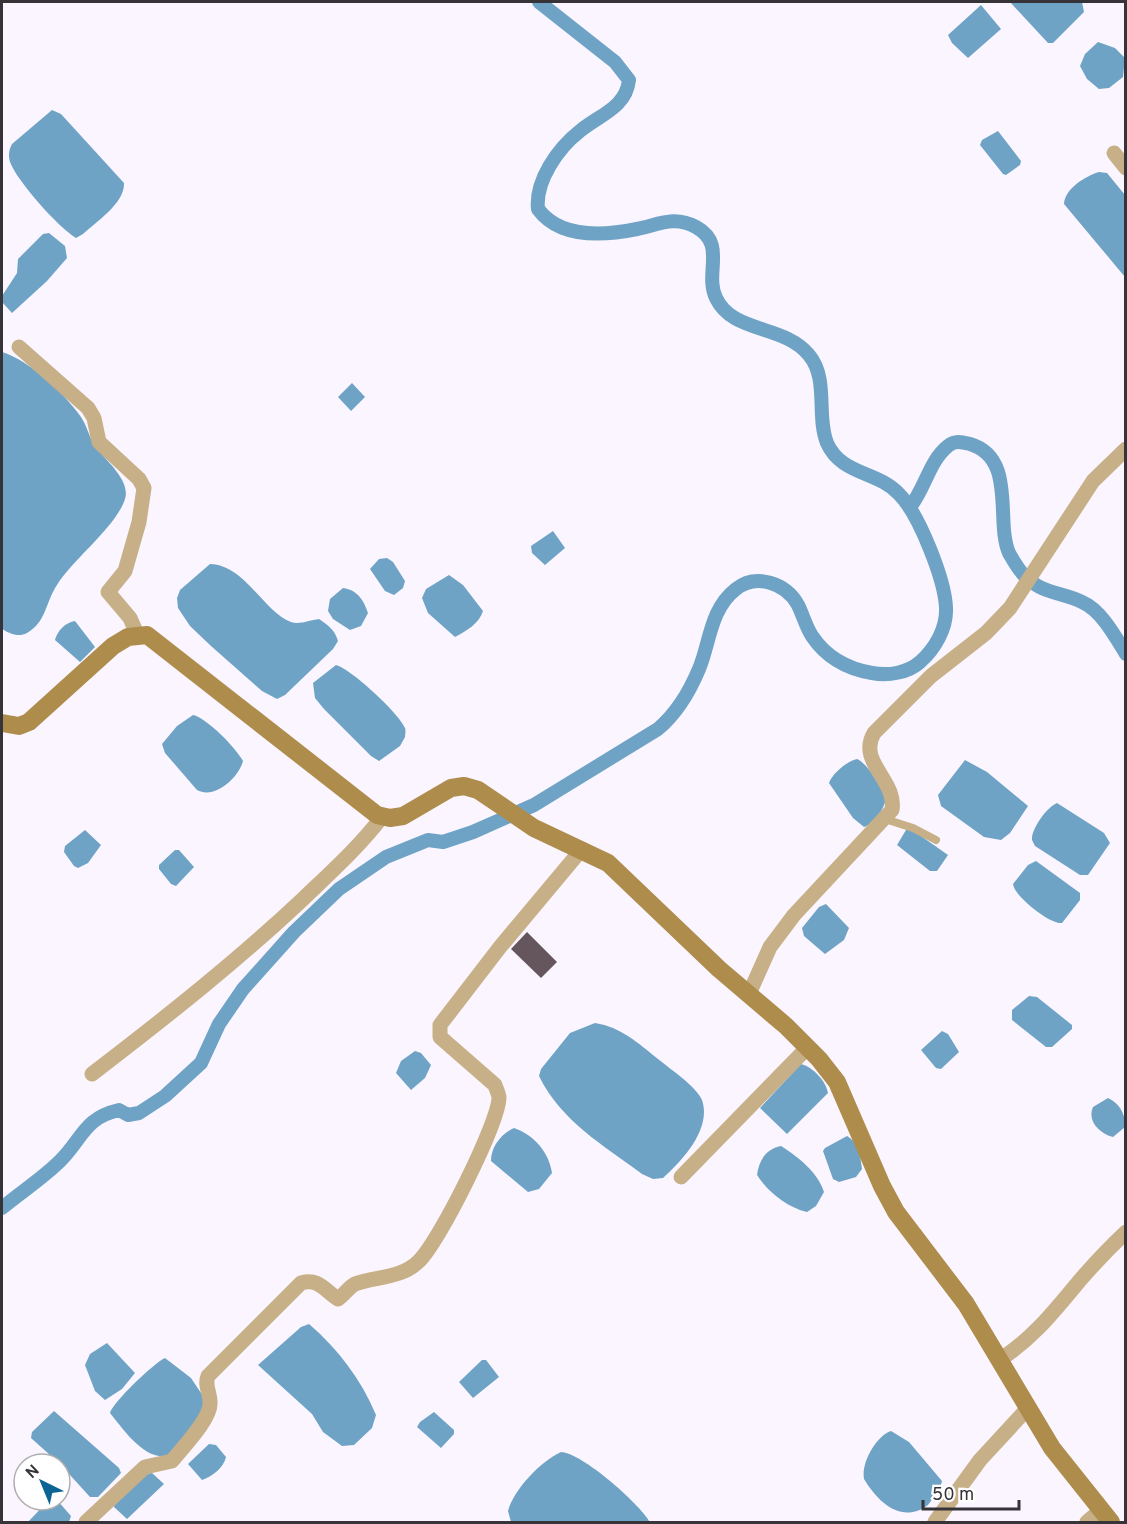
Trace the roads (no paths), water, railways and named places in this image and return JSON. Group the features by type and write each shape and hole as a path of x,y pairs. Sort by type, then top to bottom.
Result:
{"street":[{"path":"1114,153 1125,168"},
{"path":"19,347 88,408 94,418 99,442 139,479 144,488 139,522 125,571 108,592 130,618 137,634"},
{"path":"749,994 770,947 794,915 892,810 894,799 868,751 868,741 873,733 931,676 987,633 1010,608 1051,549 1093,481 1125,448"},
{"path":"2,723 19,726 29,722 113,646 137,634 147,635 157,640 362,804 382,817 396,818 451,788 470,787 527,823 582,849 615,868 710,961 808,1047 837,1082 882,1186 896,1212 966,1304 1052,1448 1100,1518"},
{"path":"92,1074 200,991 266,933 356,850 382,817"},
{"path":"86,1522 145,1467 172,1461 207,1416 210,1404 206,1382 208,1376 301,1283 311,1280 319,1283 338,1299 353,1285 398,1274 418,1262 432,1244 495,1118 499,1096 495,1085 440,1037 441,1025 500,947 582,849"},
{"path":"681,1177 808,1047"},
{"path":"999,1360 1022,1346 1042,1327 1082,1278 1125,1232"},
{"path":"935,1522 980,1460 1028,1408"}],"lane":[{"path":"885,819 913,828 936,840"}],"water":[{"path":"1010,2 1082,2 1084,12 1053,43 1048,43"},
{"path":"981,5 1001,29 968,58 952,43 948,35"},
{"path":"1098,42 1115,48 1125,58 1123,77 1109,88 1099,89 1087,79 1080,66 1085,54"},
{"path":"52,110 61,114 124,183 120,198 109,212 76,238 39,203 14,170 9,159 12,144"},
{"path":"998,131 1021,161 1020,165 1006,175 980,145 982,140"},
{"path":"1099,172 1107,173 1125,195 1125,277 1064,204 1072,188 1088,176"},
{"path":"49,233 65,246 67,258 47,281 12,313 2,302 2,296 17,273 18,259 43,234"},
{"path":"2,352 35,370 66,398 81,417 95,446 121,478 126,492 125,499 113,521 57,585 38,623 27,633 20,635 2,629"},
{"path":"352,383 365,397 351,411 338,397"},
{"path":"553,531 565,548 545,565 532,553 531,546"},
{"path":"387,558 393,562 405,581 403,588 394,595 385,591 370,569 379,559"},
{"path":"210,564 222,566 233,572 271,608 291,622 301,623 319,619 335,634 338,641 333,649 285,695 277,699 262,691 190,626 178,608 177,598 180,590"},
{"path":"449,575 463,585 483,611 468,630 455,637 428,613 422,598 426,589"},
{"path":"343,588 353,591 360,597 368,613 361,626 350,630 333,619 328,611 330,599"},
{"path":"75,621 95,647 80,662 55,640 62,628"},
{"path":"336,665 352,674 374,692 394,712 405,728 405,737 400,746 379,761 371,756 315,698 313,683"},
{"path":"193,715 221,734 243,761 237,774 231,780 211,792 197,790 165,753 162,744 177,726"},
{"path":"857,759 875,778 885,797 880,813 864,827 853,818 829,783 840,768"},
{"path":"965,760 987,772 1028,806 1010,833 1001,840 984,837 941,806 938,795"},
{"path":"1057,803 1104,833 1110,843 1088,875 1080,875 1035,846 1032,840 1040,819"},
{"path":"911,829 948,855 937,871 930,871 897,845 906,830"},
{"path":"85,830 101,845 88,863 78,868 64,852 65,846"},
{"path":"175,850 179,850 194,867 176,886 171,884 159,869 159,865"},
{"path":"1036,861 1080,893 1080,900 1062,923 1042,915 1015,889 1013,884 1028,865"},
{"path":"826,904 849,928 844,940 825,954 804,936 802,928 819,907"},
{"path":"1029,996 1037,997 1072,1025 1072,1029 1052,1047 1046,1047 1012,1020 1012,1010"},
{"path":"595,1023 613,1028 636,1042 689,1084 702,1100 703,1122 699,1133 679,1163 663,1178 653,1179 642,1174 584,1131 559,1106 539,1076 541,1069 570,1033"},
{"path":"942,1031 948,1034 959,1052 941,1069 936,1068 921,1050"},
{"path":"415,1051 421,1053 431,1065 425,1078 411,1090 396,1073 401,1061"},
{"path":"801,1064 818,1075 828,1093 787,1134 760,1108"},
{"path":"1108,1098 1121,1110 1125,1122 1125,1127 1113,1137 1103,1133 1093,1122 1092,1117 1093,1107"},
{"path":"514,1128 534,1140 548,1158 552,1173 539,1189 528,1192 491,1161 498,1142"},
{"path":"847,1136 856,1146 862,1169 856,1177 839,1182 833,1179 823,1151"},
{"path":"781,1146 812,1172 824,1192 816,1206 807,1212 779,1198 757,1175 764,1156"},
{"path":"309,1324 348,1365 376,1415 372,1428 354,1445 342,1446 323,1432 312,1414 258,1365 301,1327"},
{"path":"107,1343 135,1373 122,1389 105,1400 95,1391 85,1365 90,1354"},
{"path":"165,1358 191,1378 205,1399 202,1416 167,1456 158,1456 135,1442 110,1413 118,1400 134,1383"},
{"path":"482,1360 486,1360 499,1377 473,1398 459,1382"},
{"path":"54,1411 119,1468 121,1473 98,1497 90,1497 72,1477 72,1452 47,1452 31,1438 32,1432"},
{"path":"434,1412 454,1430 454,1434 441,1448 417,1427"},
{"path":"891,1431 909,1442 942,1481 928,1505 919,1510 901,1512 892,1508 877,1496 864,1479 867,1458 880,1438"},
{"path":"209,1444 216,1445 226,1457 217,1471 202,1480 188,1464"},
{"path":"561,1452 582,1461 609,1480 634,1503 650,1522 511,1522 508,1511 522,1485 545,1462"},
{"path":"152,1473 164,1484 127,1519 114,1507 115,1503 146,1474"},
{"path":"38,1512 68,1512 71,1516 69,1522 28,1522"}],"waterway":[{"path":"2,1208 68,1153 85,1130 98,1118 119,1110 128,1115 139,1113 165,1096 201,1063 219,1024 243,989 294,932 339,889 386,857 428,840 443,842 473,832 534,805 658,729 677,709 687,694 703,659 721,606 727,597 744,584 761,581 786,591 793,597 810,632 824,650 838,661 863,671 885,674 910,669 925,657 939,638 946,616 945,596 930,548 915,516 907,503 890,487 850,467 833,453 827,443 822,421 819,375 809,355 799,345 786,338 746,324 724,310 713,288 713,250 705,234 688,223 673,221 610,233 583,233 558,226 538,209 540,187 556,156 580,131 611,110 623,98 629,80 615,62 539,2"},
{"path":"910,507 936,459 948,446 961,442 985,451 994,462 999,476 1005,540 1009,553 1018,568 1038,586 1089,606 1107,624 1126,654"}]}
